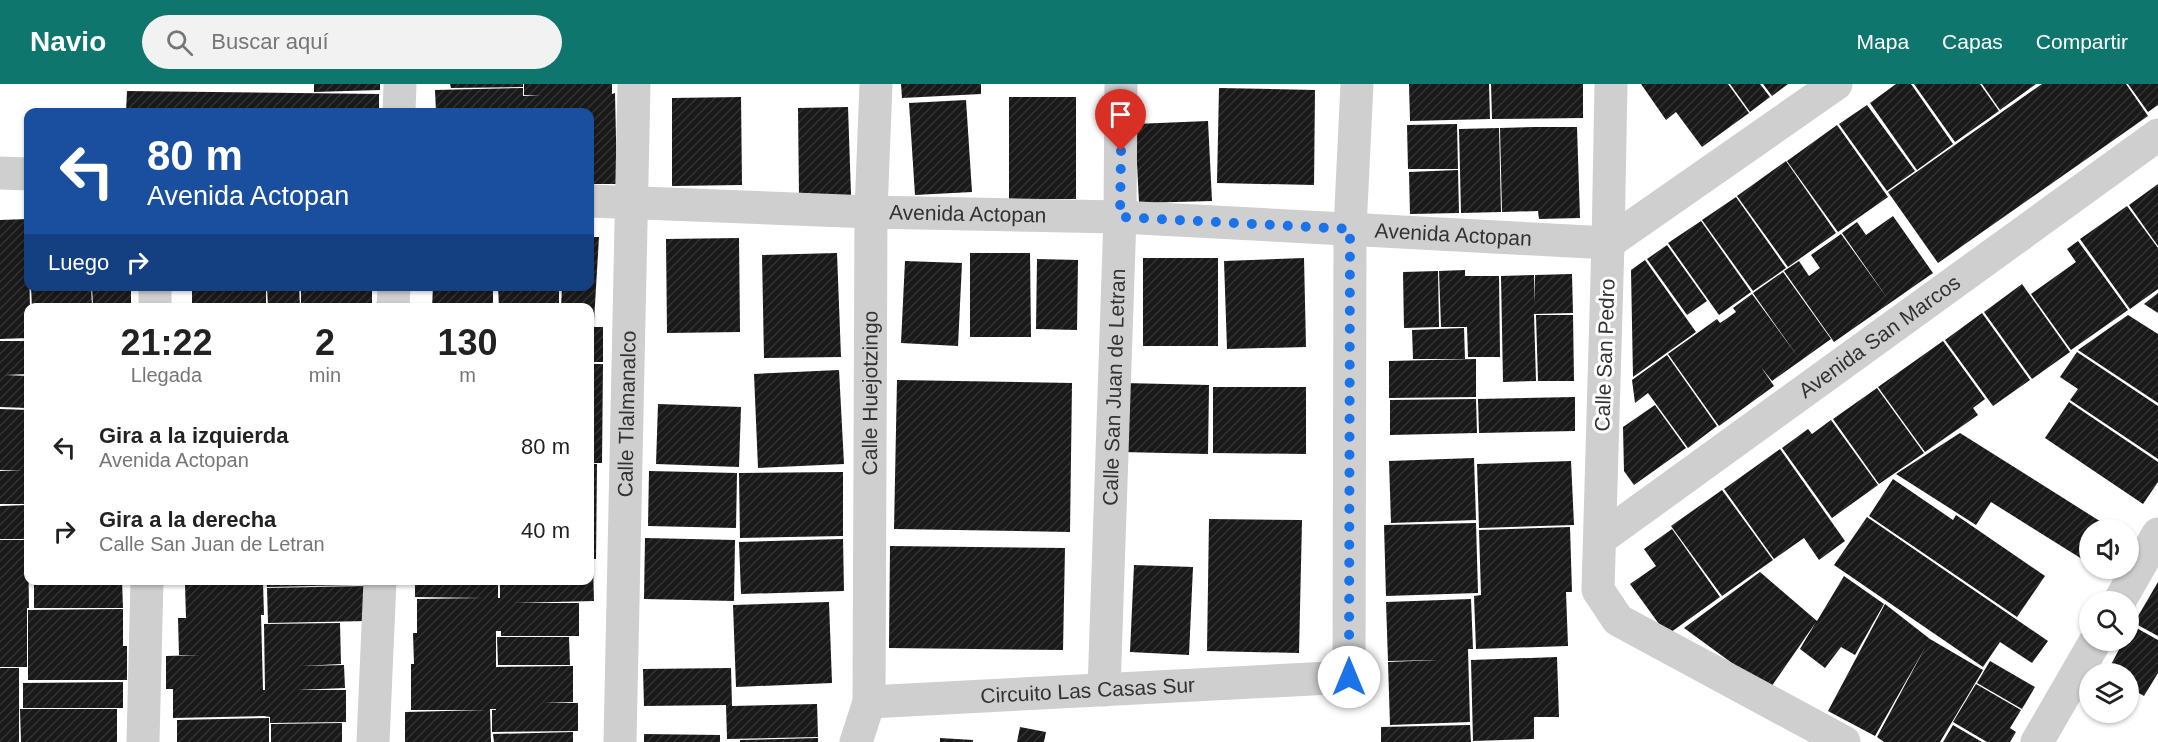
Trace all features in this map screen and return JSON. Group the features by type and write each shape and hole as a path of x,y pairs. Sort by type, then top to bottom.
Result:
{"street":[{"path":"399,108 400,84"},
{"name":"Calle Tlalmanalco","path":"620,742 633,84"},
{"name":"Calle Huejotzingo","path":"869,702 871,212 876,84"},
{"name":"Calle San Juan de Letran","path":"1104,690 1120,217 1121,84"},
{"path":"1350,229 1357,84"},
{"name":"Calle San Pedro","path":"1611,84 1598,590 1618,620 1844,742"},
{"path":"1608,243 1836,84"},
{"name":"Avenida San Marcos","path":"1600,539 2158,135"},
{"path":"0,172 24,174"},
{"name":"Avenida Actopan","path":"594,201 871,212 1120,217 1608,243"},
{"name":"Circuito Las Casas Sur","path":"869,702 1349,677 1350,229"},
{"path":"2125,591 2158,534"},
{"path":"142,742 147,585"},
{"path":"373,742 380,585"},
{"path":"2037,742 2090,651"},
{"path":"856,742 869,702"}],"building":[{"path":"314,84 380,84 380,90 314,92"},
{"path":"450,84 523,84 523,87 451,88"},
{"path":"524,84 612,84 612,94 615,93 617,184 594,184 594,108 436,108 435,90 523,88 523,96 540,95 524,95"},
{"path":"901,84 981,84 981,94 902,98"},
{"path":"1409,84 1489,84 1490,119 1410,121"},
{"path":"1491,84 1583,84 1583,118 1492,119"},
{"path":"1641,84 1728,84 1749,113 1702,147 1676,112 1666,120"},
{"path":"1730,84 1760,84 1770,97 1750,112"},
{"path":"1763,84 1788,84 1772,96"},
{"path":"1896,84 1911,84 1953,144 1917,170 1870,103"},
{"path":"1914,84 1980,84 1999,111 1955,142"},
{"path":"1982,84 2036,84 2000,110"},
{"path":"2042,84 2126,84 2148,116 1938,263 1888,192"},
{"path":"2128,84 2158,84 2158,105 2148,112"},
{"path":"1219,88 1315,90 1314,185 1217,183"},
{"path":"127,91 379,94 379,108 126,108"},
{"path":"741,97 742,185 672,186 672,98"},
{"path":"1009,97 1076,97 1076,199 1009,199"},
{"path":"966,100 972,192 915,195 909,103"},
{"path":"1867,105 1915,171 1887,191 1839,124"},
{"path":"848,107 851,195 799,196 798,108"},
{"path":"1208,121 1212,201 1139,203 1135,124"},
{"path":"1457,124 1458,169 1408,169 1407,125"},
{"path":"1837,125 1888,197 1838,232 1787,161"},
{"path":"1577,127 1580,218 1539,219 1538,211 1502,212 1500,128"},
{"path":"1499,128 1501,212 1461,213 1459,129"},
{"path":"1786,161 1836,233 1788,267 1737,196"},
{"path":"1458,170 1459,213 1410,214 1409,172"},
{"path":"2158,184 2158,246 2129,205"},
{"path":"1736,197 1786,268 1753,291 1702,220"},
{"path":"2127,206 2158,248 2158,289 2130,309 2080,239"},
{"path":"1893,216 1933,273 1834,342 1784,271 1799,261 1809,276 1820,268 1811,255 1841,234 1888,299 1842,233 1857,222 1866,235"},
{"path":"24,219 24,291 30,291 30,303 24,303 24,338 0,339 0,220"},
{"path":"1701,221 1751,292 1719,315 1668,243"},
{"path":"594,237 599,237 594,321 594,303 561,303 562,291 594,291"},
{"path":"739,238 740,332 667,333 666,239"},
{"path":"2078,241 2128,310 2071,350 2031,294 2076,262 2067,249"},
{"path":"1667,245 1707,301 1687,315 1647,259"},
{"path":"837,253 841,357 764,358 762,255"},
{"path":"970,253 1030,253 1031,337 970,337"},
{"path":"1143,258 1218,258 1218,346 1143,346"},
{"path":"1304,258 1306,347 1227,349 1224,261"},
{"path":"1037,259 1078,260 1077,330 1036,329"},
{"path":"1645,260 1696,332 1633,377 1631,270"},
{"path":"905,261 962,263 958,346 901,343"},
{"path":"1465,270 1465,276 1499,276 1500,357 1468,357 1467,327 1441,327 1439,271"},
{"path":"1438,271 1439,327 1404,328 1403,272"},
{"path":"1783,272 1831,339 1772,381 1761,367 1774,386 1719,426 1668,354 1717,319 1720,323 1736,312 1733,308 1752,294 1798,357 1753,293"},
{"path":"1572,274 1573,313 1534,314 1536,381 1503,382 1501,276 1534,275 1535,304 1535,275"},
{"path":"2022,284 2070,352 2032,379 1984,312"},
{"path":"31,291 91,291 92,303 32,303"},
{"path":"92,291 131,291 131,303 93,303"},
{"path":"192,291 266,291 266,303 192,303"},
{"path":"267,291 299,291 300,303 268,303"},
{"path":"301,291 372,291 372,303 301,303"},
{"path":"433,291 493,291 493,303 432,303"},
{"path":"498,291 559,291 559,303 499,303"},
{"path":"2158,293 2158,313 2144,304"},
{"path":"1982,313 2030,380 1993,406 1945,340"},
{"path":"1536,315 1573,315 1574,381 1538,381"},
{"path":"2128,315 2158,334 2158,403 2078,350"},
{"path":"594,327 603,327 603,362 594,362"},
{"path":"1464,328 1465,359 1413,359 1412,330"},
{"path":"0,341 24,341 24,374 5,375 24,376 24,408 0,407"},
{"path":"1943,341 1985,399 1973,408 1978,415 1925,452 1878,387"},
{"path":"2077,352 2158,406 2158,459 2070,400 2078,389 2060,377"},
{"path":"1667,355 1717,426 1688,448 1648,393 1635,403 1632,380"},
{"path":"1476,359 1476,397 1389,398 1389,361"},
{"path":"594,364 603,364 602,463 594,463"},
{"path":"839,370 844,464 758,468 754,374"},
{"path":"897,380 1072,383 1070,532 894,529"},
{"path":"1124,383 1209,385 1208,454 1122,452"},
{"path":"1213,387 1306,387 1306,454 1213,453"},
{"path":"1877,388 1924,453 1879,484 1833,419"},
{"path":"1575,397 1575,431 1479,433 1478,399"},
{"path":"1476,399 1477,433 1390,435 1390,400"},
{"path":"2069,402 2158,462 2158,482 2143,504 2045,438"},
{"path":"658,404 741,407 739,467 656,464"},
{"path":"1655,405 1686,448 1634,485 1624,471 1623,427"},
{"path":"0,409 24,410 24,504 0,504 0,471 22,470 0,470"},
{"path":"1831,420 1878,485 1832,518 1782,448 1808,429 1812,434"},
{"path":"1960,433 2097,519 2079,519 2079,557 1991,502 1976,525 1896,474"},
{"path":"1780,449 1845,541 1819,560 1804,538 1774,559 1724,489"},
{"path":"1474,458 1476,520 1391,523 1389,461"},
{"path":"1571,461 1574,525 1479,528 1477,464"},
{"path":"594,464 597,464 596,559 594,559"},
{"path":"649,471 737,473 736,528 648,526"},
{"path":"843,472 843,536 740,538 739,473"},
{"path":"1893,479 1953,520 1956,515 2045,576 2017,617 1869,516"},
{"path":"1722,490 1773,560 1722,596 1671,526"},
{"path":"24,505 24,539 0,539 0,506"},
{"path":"1867,517 2048,641 2032,663 2000,642 1983,667 1834,565"},
{"path":"1209,519 1302,520 1299,653 1207,651"},
{"path":"1476,523 1478,593 1386,596 1384,525"},
{"path":"1570,527 1572,592 1566,592 1568,646 1476,649 1474,596 1481,595 1479,530"},
{"path":"1672,529 1720,597 1667,635 1630,584 1656,566 1644,549"},
{"path":"645,538 735,540 734,601 644,599"},
{"path":"843,539 844,591 741,594 739,542"},
{"path":"0,540 24,540 24,585 29,585 27,667 0,667"},
{"path":"890,546 1065,548 1063,650 889,648"},
{"path":"1134,565 1193,567 1189,655 1130,652"},
{"path":"1760,572 1817,621 1844,576 1884,604 1855,655 1841,647 1825,668 1800,649 1816,622 1769,690 1684,628"},
{"path":"2158,582 2158,636 2139,626 2139,614"},
{"path":"34,585 122,585 123,608 34,608"},
{"path":"185,585 263,585 264,615 261,615 263,690 265,690 264,624 340,623 341,664 301,666 344,665 345,688 297,690 346,690 346,722 270,723 270,717 264,716 173,718 173,689 166,689 166,656 200,655 179,655 178,618 186,618"},
{"path":"267,585 355,585 267,587"},
{"path":"415,585 498,585 498,598 500,598 500,585 594,585 594,601 514,603 579,603 579,636 501,636 501,631 496,631 496,709 490,709 491,742 405,742 405,712 487,710 411,710 411,664 414,664 413,633 417,633 417,599 482,598 415,597"},
{"path":"366,586 367,621 268,623 267,588"},
{"path":"1471,599 1473,649 1468,649 1470,722 1390,725 1388,662 1438,660 1388,661 1386,602"},
{"path":"829,602 832,683 736,687 733,605"},
{"path":"1885,604 1930,639 1983,670 1940,742 1884,742 1877,737 1926,646 1875,736 1828,711"},
{"path":"123,609 123,646 127,646 127,680 28,680 28,610"},
{"path":"2139,629 2158,640 2158,673 2144,696 2139,693 2139,663 2112,663 2118,651 2139,651"},
{"path":"497,637 569,637 570,665 498,665"},
{"path":"1557,657 1559,717 1534,717 1534,739 1473,741 1471,660"},
{"path":"1990,661 2035,687 2022,709 1977,683"},
{"path":"573,666 573,702 544,703 578,703 578,731 492,732 492,710 496,710 496,667"},
{"path":"0,668 19,668 19,742 0,742"},
{"path":"731,668 732,706 817,704 818,737 727,739 726,705 644,706 643,669"},
{"path":"123,682 123,708 23,708 23,683"},
{"path":"1976,684 2021,710 2010,728 2016,732 2010,742 1987,742 1953,722"},
{"path":"20,709 117,709 117,742 21,742"},
{"path":"269,718 269,742 177,742 177,720"},
{"path":"342,723 342,742 271,742 271,724"},
{"path":"1470,725 1471,742 1381,742 1381,727"},
{"path":"1953,725 1982,742 1943,742"},
{"path":"1020,727 1046,732 1044,742 1017,742"},
{"path":"573,732 573,742 494,742 493,734"},
{"path":"644,734 720,735 720,742 644,742"},
{"path":"818,738 818,742 740,742 740,740"},
{"path":"940,738 973,740 973,742 940,742"}],"route":[{"path":"1121,151 1120,217 1350,229 1349,677"}]}
